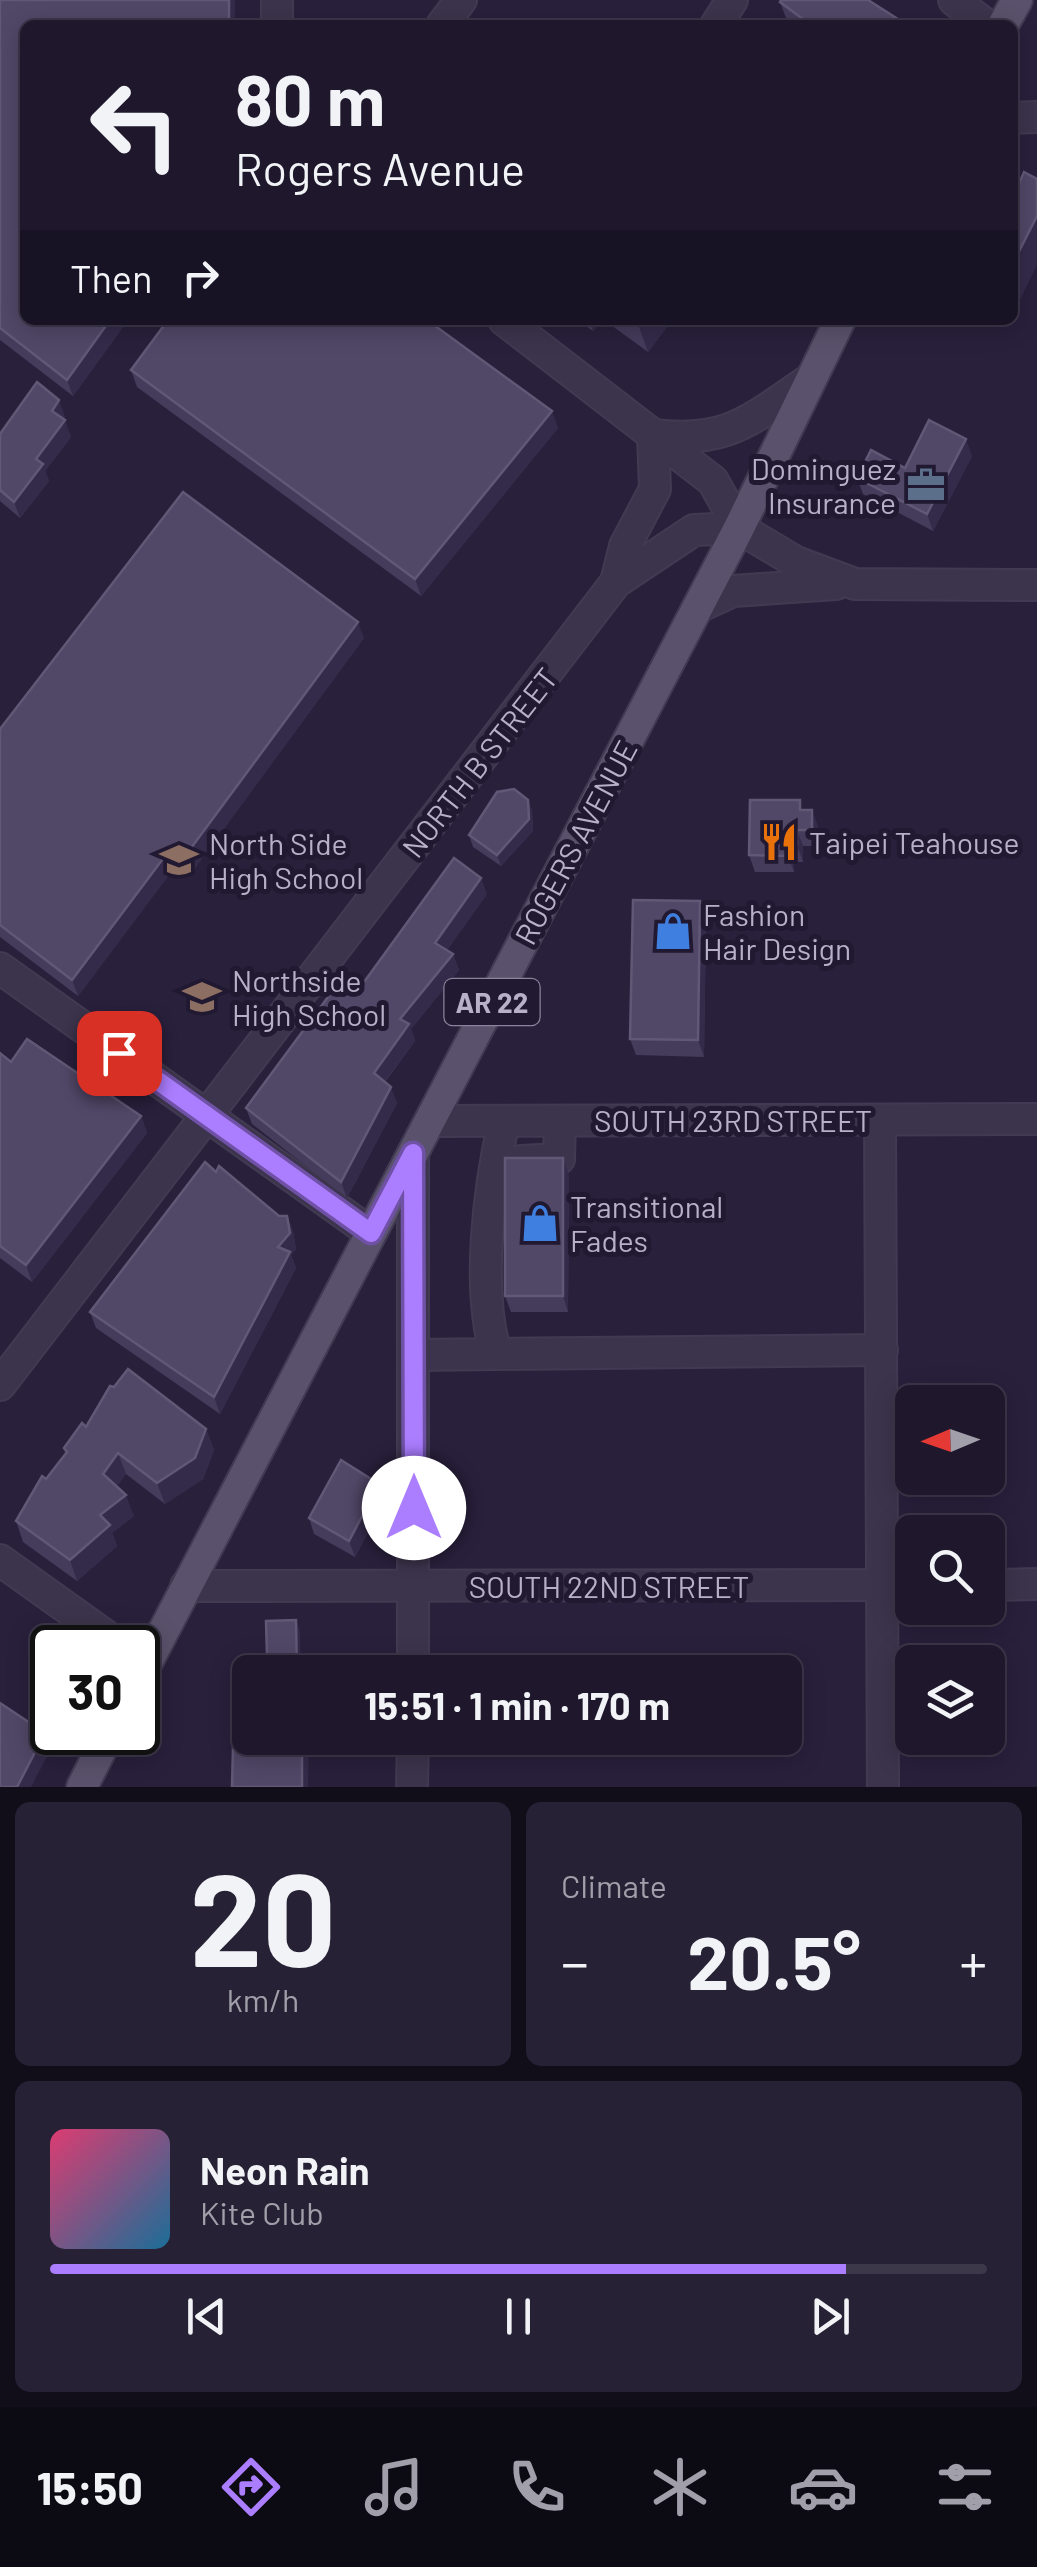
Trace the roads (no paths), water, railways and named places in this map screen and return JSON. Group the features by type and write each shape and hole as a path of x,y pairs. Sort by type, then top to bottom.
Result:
{"main road":[{"name":"ROGERS AVENUE","path":"160,1626 186,1586 739,528 838,325"},
{"path":"82,1787 98,1755"}],"street":[{"path":"446,20 461,0"},
{"path":"954,0 980,20"},
{"path":"511,325 714,480 739,528 796,562 855,584"},
{"path":"653,436 694,440 736,430 811,379"},
{"path":"616,582 625,546 655,489 653,436"},
{"name":"NORTH B STREET","path":"0,1385 204,1114 616,582 694,530 739,528"},
{"path":"698,606 733,591 855,584 1037,585"},
{"path":"0,968 371,1233"},
{"name":"SOUTH 23RD STREET","path":"430,1121 1037,1119"},
{"path":"880,1120 882,1350 895,1541"},
{"path":"496,1354 486,1322 494,1162 504,1121"},
{"path":"494,1162 559,1159 560,1121"},
{"path":"413,1153 413,1655"},
{"path":"413,1355 882,1350"},
{"path":"0,1560 87,1625"},
{"path":"1005,1584 1037,1584"},
{"name":"SOUTH 22ND STREET","path":"186,1586 895,1585"},
{"path":"883,1787 895,1625"},
{"path":"412,1755 412,1787"}],"place":[{"name":"Dominguez Insurance","path":"926,485"},
{"name":"Taipei Teahouse","path":"779,842"},
{"name":"North Side High School","path":"179,860"},
{"name":"Fashion Hair Design","path":"673,931"},
{"name":"Northside High School","path":"202,997"},
{"name":"Transitional Fades","path":"540,1223"}]}
